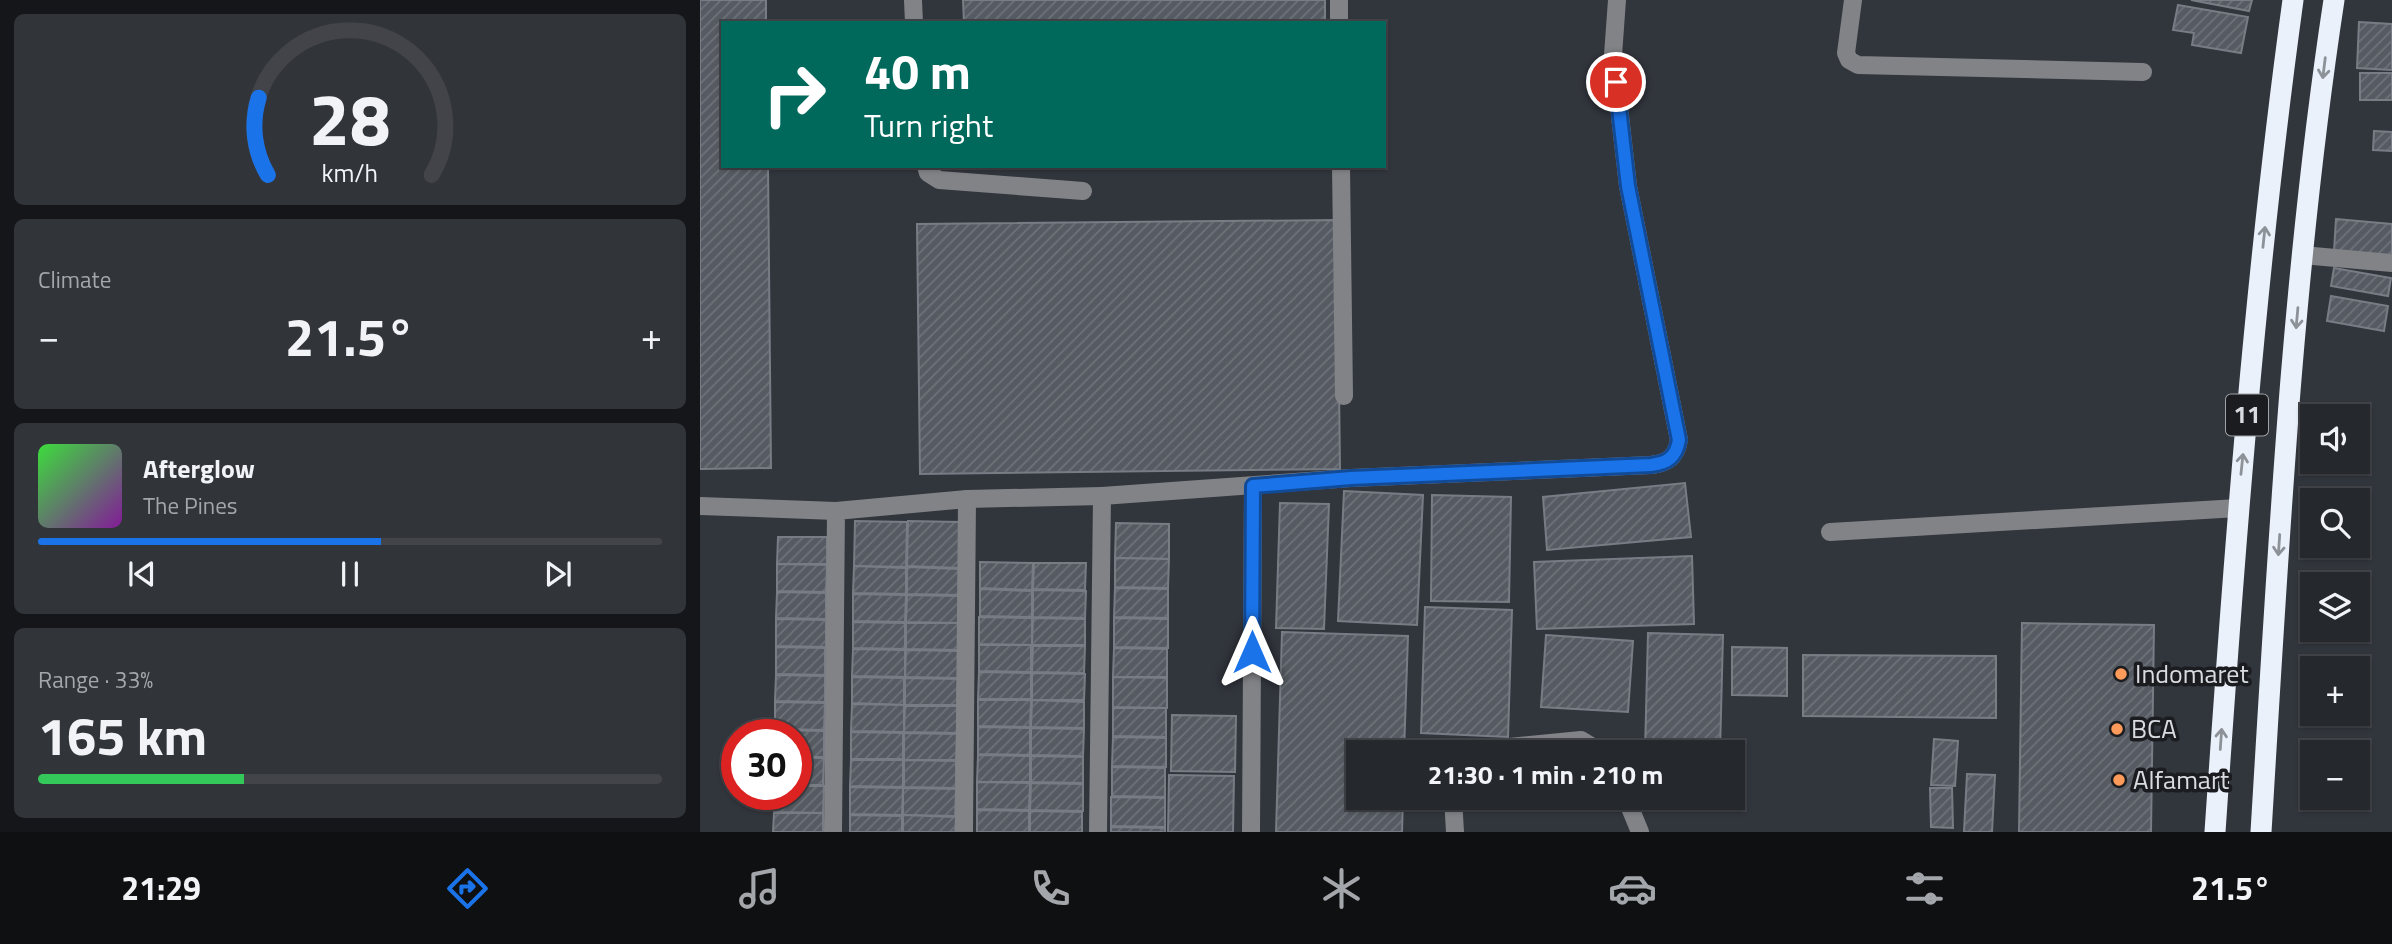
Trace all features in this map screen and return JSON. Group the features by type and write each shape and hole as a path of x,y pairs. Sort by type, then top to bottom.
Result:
{"highway":[{"name":"11","path":"2215,832 2238,508 2275,130 2293,0"},
{"name":"11","path":"2261,832 2282,497 2302,255 2334,0"}],"street":[{"path":"913,0 914,21"},
{"path":"1339,0 1339,21"},
{"path":"700,506 836,511 967,499 1102,496 1351,478 1651,465 1672,458 1679,440 1628,186 1613,55 1617,0"},
{"path":"1853,0 1846,53 1849,60 1858,65 2143,72"},
{"path":"927,168 928,173 939,180 1083,191"},
{"path":"1341,168 1344,396"},
{"path":"2302,255 2392,263"},
{"path":"1251,832 1253,486"},
{"path":"1098,832 1102,496"},
{"path":"964,832 967,499"},
{"path":"1830,532 2238,508"},
{"path":"833,832 836,511"},
{"path":"1454,810 1455,832"},
{"path":"1631,810 1640,832"}],"building":[{"path":"700,0 766,0 766,21 721,21 721,168 768,168 771,468 700,469"},
{"path":"963,0 1325,0 1325,21 964,21"},
{"path":"2191,0 2252,0 2249,11"},
{"path":"2178,5 2248,17 2241,53 2192,45 2194,33 2173,30"},
{"path":"2359,22 2392,24 2392,70 2357,68"},
{"path":"2360,73 2392,73 2392,100 2360,100"},
{"path":"2374,131 2392,132 2392,151 2373,150"},
{"path":"2336,219 2392,224 2392,256 2334,251"},
{"path":"1337,220 1340,469 920,474 917,224"},
{"path":"2334,268 2391,278 2388,296 2331,286"},
{"path":"2331,296 2388,306 2384,331 2327,321"},
{"path":"1685,483 1691,537 1547,550 1543,497"},
{"path":"1344,491 1423,495 1417,625 1338,621"},
{"path":"1432,495 1511,497 1509,602 1431,601"},
{"path":"1280,503 1329,504 1324,629 1276,628"},
{"path":"855,521 907,522 906,567 854,566"},
{"path":"908,521 960,522 959,568 907,566"},
{"path":"1116,523 1169,524 1169,559 1115,558"},
{"path":"778,537 827,537 827,564 777,564"},
{"path":"1692,556 1694,624 1537,629 1534,562"},
{"path":"1115,558 1169,559 1168,588 1115,587"},
{"path":"980,562 1033,563 1032,590 980,588"},
{"path":"1034,563 1086,563 1085,590 1033,589"},
{"path":"777,564 827,565 826,592 777,591"},
{"path":"854,566 906,568 906,594 853,593"},
{"path":"907,567 959,569 959,595 907,594"},
{"path":"1115,588 1168,589 1168,618 1114,617"},
{"path":"980,589 1032,591 1032,617 980,616"},
{"path":"1033,590 1086,591 1085,618 1033,617"},
{"path":"777,592 826,593 826,619 776,618"},
{"path":"853,594 906,595 905,622 853,621"},
{"path":"907,595 959,596 959,623 906,622"},
{"path":"1425,607 1512,610 1508,737 1421,733"},
{"path":"979,617 1032,618 1032,645 979,644"},
{"path":"1033,618 1085,619 1085,645 1032,645"},
{"path":"1114,618 1168,619 1168,648 1114,647"},
{"path":"776,619 826,620 826,647 776,646"},
{"path":"853,622 905,623 905,649 853,648"},
{"path":"906,623 958,623 958,650 906,649"},
{"path":"2022,623 2154,625 2151,832 2019,832"},
{"path":"1282,632 1408,636 1404,740 1346,740 1346,810 1403,810 1402,832 1276,832"},
{"path":"1648,633 1723,635 1720,740 1645,740"},
{"path":"1546,635 1633,641 1628,712 1541,707"},
{"path":"979,645 1031,645 1031,672 979,671"},
{"path":"1033,646 1085,646 1084,673 1032,672"},
{"path":"776,647 825,648 825,675 776,674"},
{"path":"1732,647 1787,648 1787,696 1732,695"},
{"path":"1114,648 1167,649 1167,677 1113,677"},
{"path":"853,649 905,650 905,677 852,676"},
{"path":"906,650 958,651 958,678 905,677"},
{"path":"1803,655 1996,656 1996,718 1803,716"},
{"path":"979,672 1031,673 1031,699 978,699"},
{"path":"1032,673 1085,674 1084,700 1032,700"},
{"path":"776,675 825,676 825,702 775,701"},
{"path":"852,677 904,678 904,705 852,703"},
{"path":"1113,677 1167,678 1167,708 1113,707"},
{"path":"905,678 958,679 957,705 905,705"},
{"path":"978,700 1031,700 1030,727 978,726"},
{"path":"1032,700 1084,702 1084,728 1031,727"},
{"path":"775,702 825,703 824,730 812,730 812,719 775,719"},
{"path":"852,704 904,705 904,732 851,731"},
{"path":"905,706 957,706 957,733 904,732"},
{"path":"1113,708 1166,708 1166,737 1113,736"},
{"path":"1172,715 1236,716 1235,772 1171,771"},
{"path":"978,727 1030,728 1030,755 978,754"},
{"path":"1031,728 1084,729 1083,756 1031,755"},
{"path":"812,731 824,731 824,757 812,757"},
{"path":"851,732 903,733 903,759 851,759"},
{"path":"904,733 957,734 956,760 904,760"},
{"path":"1113,737 1166,738 1166,767 1112,766"},
{"path":"1934,739 1958,741 1955,786 1931,785"},
{"path":"978,755 1030,756 1030,782 977,782"},
{"path":"1031,756 1083,757 1083,783 1031,782"},
{"path":"812,758 824,758 823,785 812,785"},
{"path":"851,760 903,760 903,787 850,786"},
{"path":"904,760 956,761 956,788 904,787"},
{"path":"1112,767 1165,768 1165,797 1112,796"},
{"path":"1967,774 1995,775 1992,832 1964,832"},
{"path":"1169,775 1234,776 1233,832 1168,832"},
{"path":"977,782 1030,783 1029,810 977,809"},
{"path":"1031,783 1083,784 1083,811 1030,810"},
{"path":"812,786 824,786 823,813 774,812 812,810"},
{"path":"850,787 903,788 902,815 850,814"},
{"path":"903,788 956,789 955,816 903,815"},
{"path":"1930,788 1952,788 1953,828 1931,827"},
{"path":"1111,797 1165,798 1165,827 1111,826"},
{"path":"977,810 1029,811 1029,832 977,832"},
{"path":"1030,811 1082,812 1082,832 1030,832"},
{"path":"774,813 823,813 823,832 773,832"},
{"path":"850,815 902,816 902,832 850,832"},
{"path":"903,815 956,817 955,832 903,832"},
{"path":"1111,827 1165,828 1165,832 1111,832"}],"place":[{"name":"Indomaret","path":"2121,674"},
{"name":"BCA","path":"2117,729"},
{"name":"Alfamart","path":"2119,780"}],"route":[{"path":"1252,652 1253,486 1351,478 1651,465 1661,464 1672,458 1679,440 1628,186 1616,82"}]}
